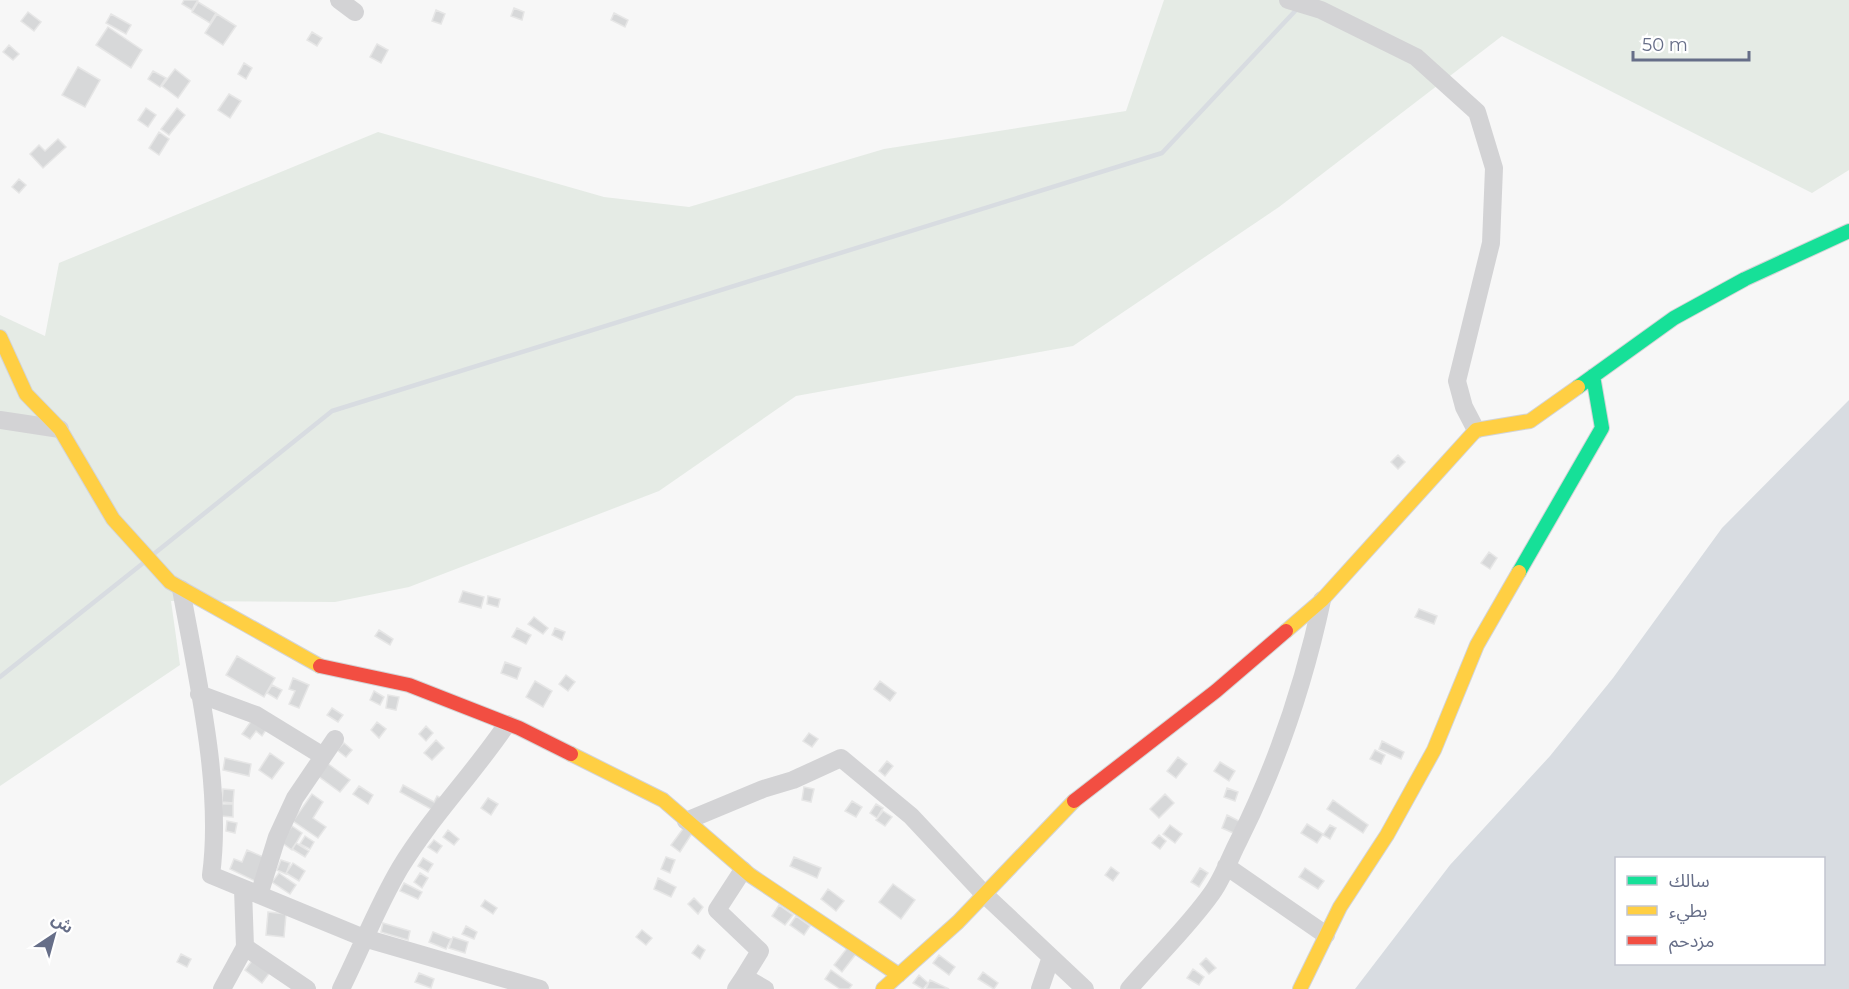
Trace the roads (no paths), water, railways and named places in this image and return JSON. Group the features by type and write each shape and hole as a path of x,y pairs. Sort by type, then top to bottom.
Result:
{"street":[{"path":"339,0 355,12"},
{"path":"1288,0 1321,10 1416,57 1477,112 1494,168 1491,243 1481,292 1468,333 1457,381 1464,407 1476,430"},
{"path":"883,989 984,894 1074,801 1216,691 1322,600 1476,430 1530,421 1674,318 1744,279 1849,231"},
{"path":"0,337 26,394 60,429 113,519 170,582 314,665 409,685 507,724 585,759 663,800 743,870 899,975"},
{"path":"1300,989 1340,907 1387,835 1434,750 1482,636 1602,428 1593,376"},
{"path":"0,420 60,429"},
{"path":"181,589 200,694 215,842 211,875 364,938 540,989"},
{"path":"1129,989 1213,892 1226,866 1251,815 1291,716 1312,648 1322,600"},
{"path":"200,694 256,715 323,756"},
{"path":"341,989 400,867 479,766 507,724"},
{"path":"222,989 245,947 251,892 295,798 335,739"},
{"path":"686,821 763,789 793,780 841,758 910,816 984,894 1085,989"},
{"path":"1226,866 1326,935"},
{"path":"743,870 717,910 760,951 740,983 765,989"},
{"path":"245,947 307,989"},
{"path":"1040,989 1051,957"}],"waterway":[{"path":"155,553 332,411 1162,153 1297,9"},
{"path":"0,677 142,564"}]}
